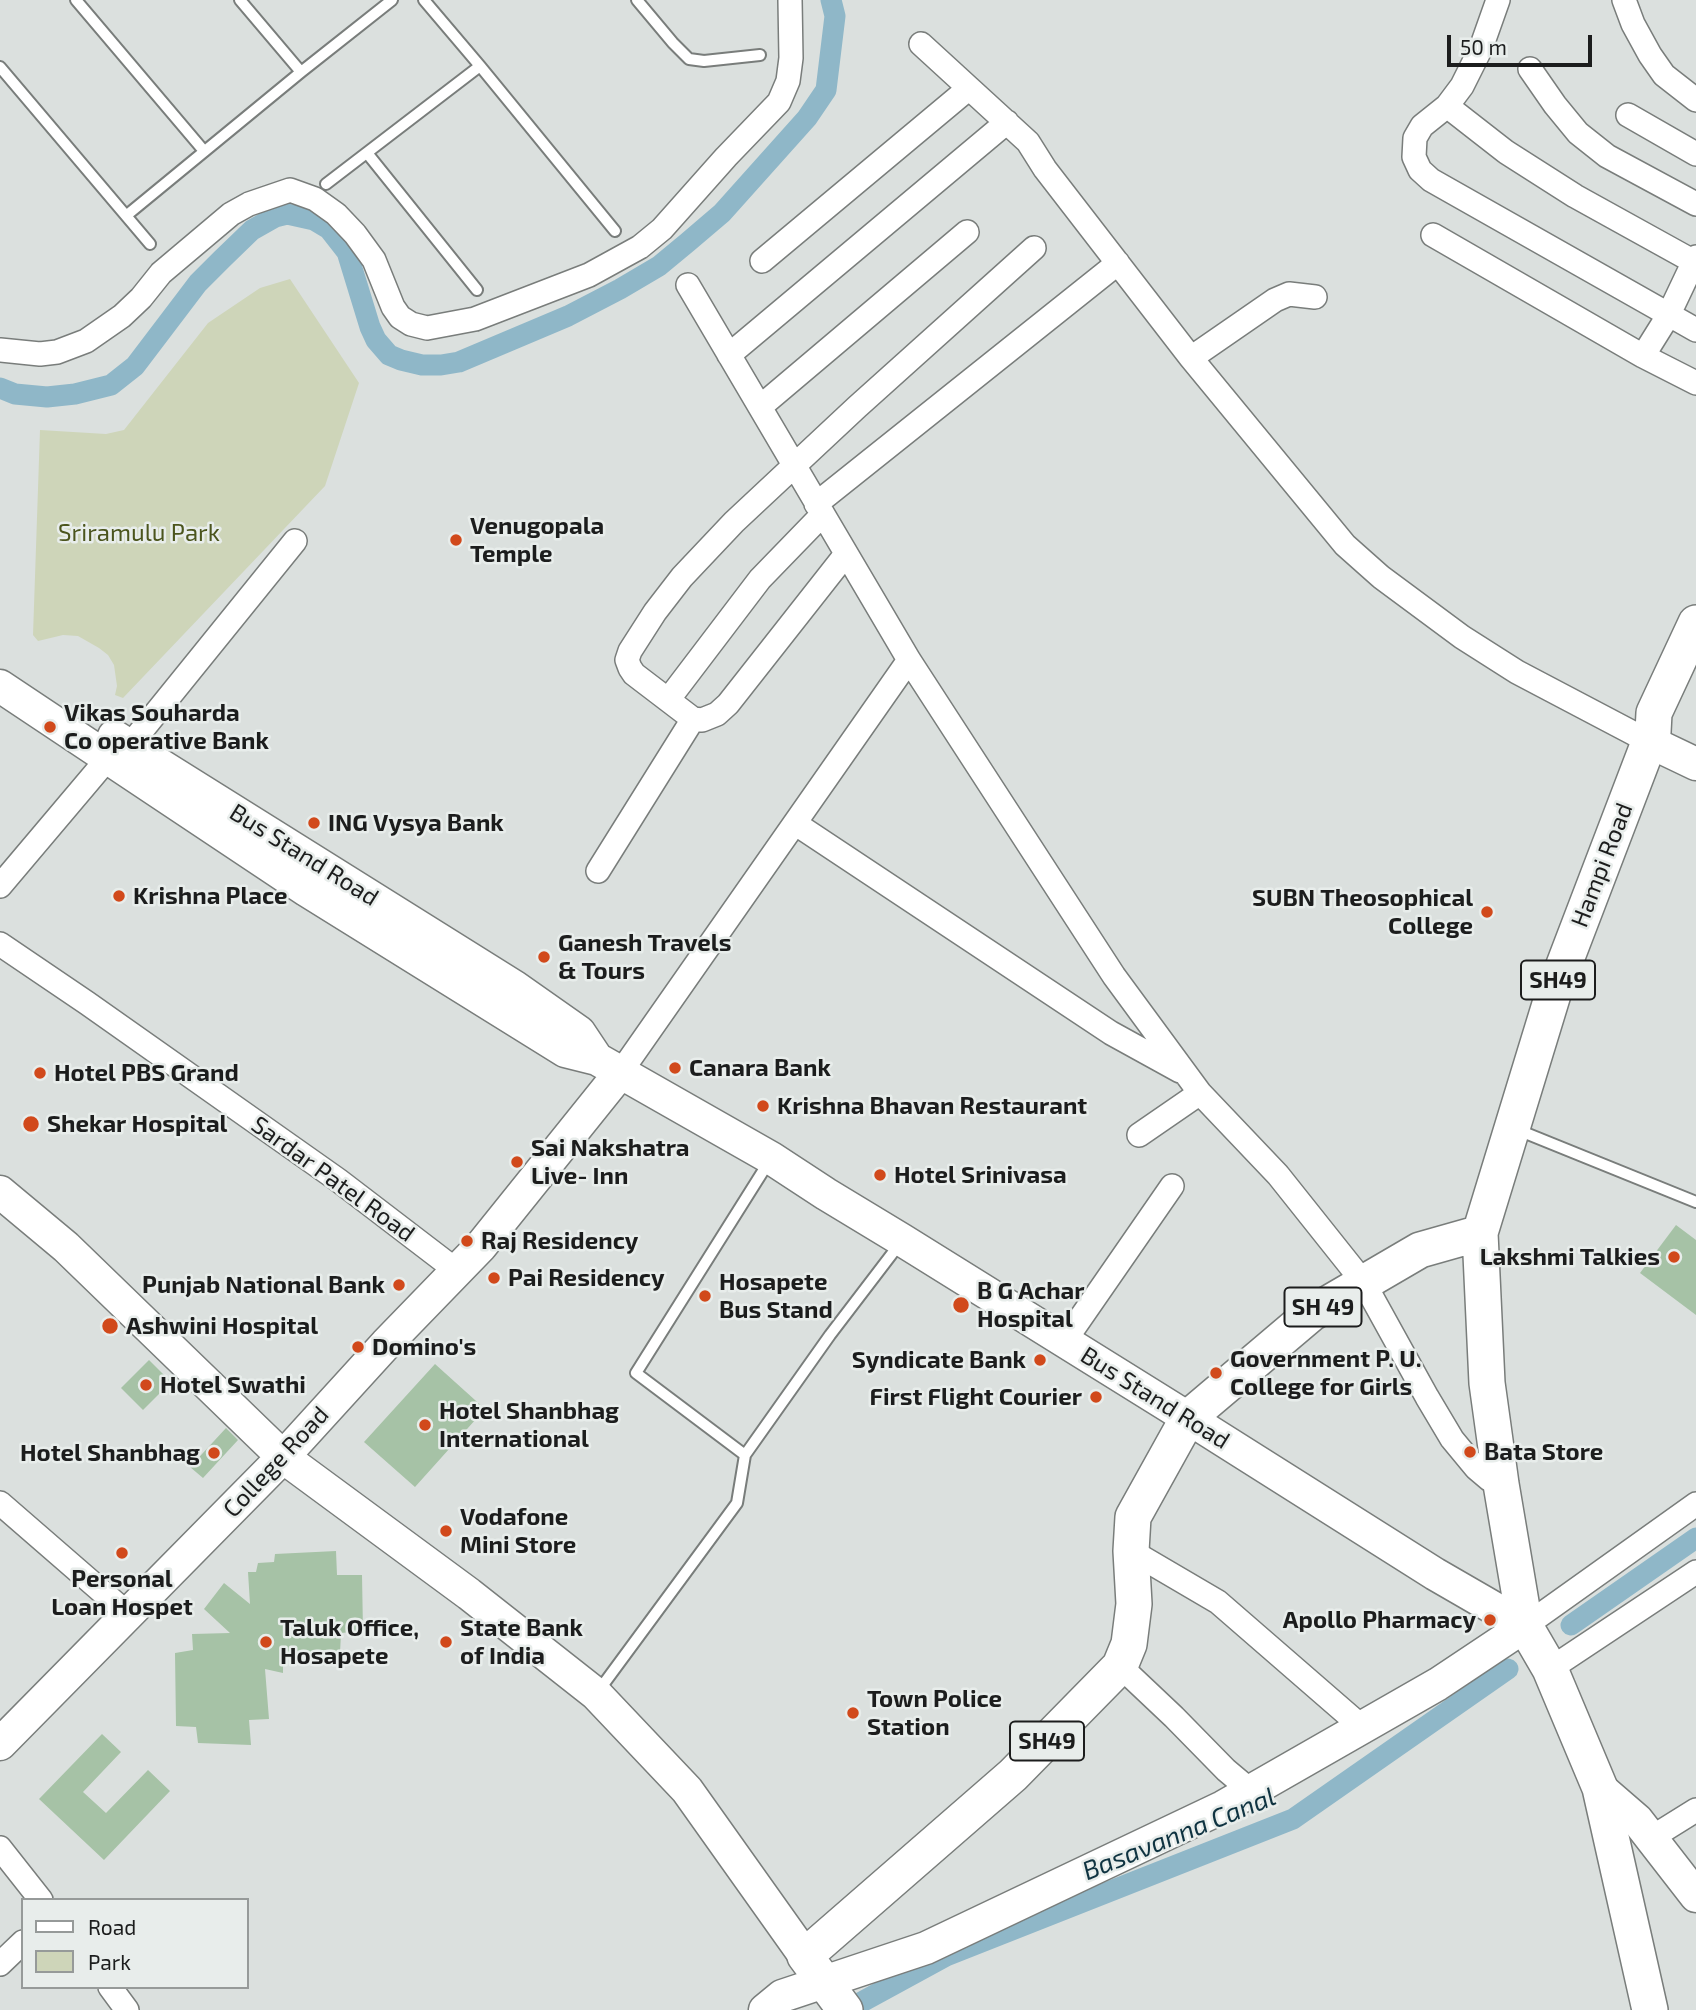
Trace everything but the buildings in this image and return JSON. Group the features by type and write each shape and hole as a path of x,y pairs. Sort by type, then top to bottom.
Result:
{"main road":[{"name":"Hampi Road","path":"1525,1626 1487,1383 1480,1233 1554,991 1652,737 1654,713 1696,623"},
{"name":"Bus Stand Road","path":"0,664 119,751"},
{"name":"SH49","path":"1652,737 1667,723 1696,666"},
{"name":"Bus Stand Road","path":"0,685 119,751 515,987 579,1032 609,1066 771,1158 1435,1574 1525,1626"},
{"path":"1652,737 1696,764"},
{"name":"College Road","path":"0,1744 283,1457 386,1344 481,1247 543,1171 609,1066"},
{"path":"0,1192 66,1247 283,1457 469,1594 596,1693 687,1790 826,1985"},
{"name":"SH 49","path":"1188,1418 1312,1313 1420,1250 1480,1233"},
{"name":"SH49","path":"826,1985 1013,1775 1120,1666 1129,1644 1134,1604 1131,1551 1133,1517 1188,1418"},
{"path":"765,2010 782,1996 826,1985 926,1948 1210,1813 1438,1684 1525,1626 1550,1669 1600,1788 1650,2010"},
{"path":"1600,1788 1637,1820 1696,1896"}],"street":[{"path":"0,350 40,354 57,352 86,341 122,316 162,273 231,214 249,204 290,190 315,199 336,214 355,234 374,260 393,307 400,317 411,324 427,328 475,319 589,275 640,247 662,229 779,102 788,81 790,0"},
{"path":"1498,0 1481,48 1462,86 1447,106 1422,126 1415,138 1414,157 1420,170 1431,180 1696,331"},
{"path":"1624,0 1644,45 1664,75 1696,100"},
{"path":"921,44 1028,142 1045,169 1191,358 1345,545 1381,577 1462,638 1517,671 1652,737"},
{"path":"1530,69 1578,133 1607,156 1696,204"},
{"path":"762,261 968,89"},
{"path":"1447,106 1506,152 1575,196 1695,261 1668,316 1643,356"},
{"path":"1628,115 1696,154"},
{"path":"729,355 1007,122"},
{"path":"760,407 967,232"},
{"path":"1433,234 1643,356 1696,383"},
{"path":"846,554 728,704 717,714 702,720 693,719 634,674 627,660 630,651 682,577 734,522 794,465 1034,248"},
{"path":"668,700 760,579 820,509 1118,263"},
{"path":"688,285 909,660 1114,976 1200,1093 1278,1175 1364,1283 1452,1439 1476,1468 1489,1479 1501,1484"},
{"path":"1191,358 1275,300 1289,294 1315,297"},
{"path":"0,886 119,751 295,541"},
{"path":"609,1066 796,824 909,660"},
{"path":"598,871 693,719"},
{"path":"796,824 1111,1032 1185,1074"},
{"name":"Sardar Patel Road","path":"0,944 338,1180 457,1271"},
{"path":"1111,1032 1144,1017"},
{"path":"1139,1136 1200,1093"},
{"path":"1064,1342 1172,1186"},
{"path":"0,1503 129,1615"},
{"path":"1525,1626 1696,1504"},
{"path":"1131,1551 1218,1602 1362,1727"},
{"path":"1550,1669 1696,1572"},
{"path":"1120,1666 1251,1791"},
{"path":"1651,1838 1696,1810"},
{"path":"0,1848 39,1898"},
{"path":"0,1964 21,1944"},
{"path":"111,1989 127,2010"}],"lane":[{"path":"240,0 301,72"},
{"path":"127,215 392,0"},
{"path":"424,0 615,231"},
{"path":"637,0 689,59 704,61 760,54"},
{"path":"80,1 204,151"},
{"path":"326,184 480,66"},
{"path":"0,67 150,244"},
{"path":"367,153 477,290"},
{"path":"1512,1128 1696,1202"},
{"path":"745,1455 636,1373 771,1158"},
{"path":"596,1693 737,1503 745,1455 830,1335 902,1240"}],"green space":[{"name":"Sriramulu Park","path":"290,279 359,383 325,486 123,698 115,695 117,686 114,665 108,655 99,648 78,636 63,635 38,641 33,635 40,430 106,434 124,430 208,323 260,288"}],"waterway":[{"path":"0,388 15,394 47,397 75,394 111,385 135,366 198,283 222,259 252,230 275,217 287,214 314,220 329,229 347,252 376,340 389,355 401,360 422,365 459,362 568,316 659,266 688,242 722,213 807,118 826,90 835,16 831,0"},
{"name":"Basavanna Canal","path":"1571,1625 1696,1538"},
{"name":"Basavanna Canal","path":"847,2010 946,1956 1293,1819 1508,1669"}],"place":[{"name":"Venugopala Temple","path":"456,540"},
{"name":"Vikas Souharda Co operative Bank","path":"50,727"},
{"name":"ING Vysya Bank","path":"314,823"},
{"name":"Krishna Place","path":"119,896"},
{"name":"SUBN Theosophical College","path":"1487,912"},
{"name":"Ganesh Travels & Tours","path":"544,957"},
{"name":"Canara Bank","path":"675,1068"},
{"name":"Hotel PBS Grand","path":"40,1073"},
{"name":"Krishna Bhavan Restaurant","path":"763,1106"},
{"name":"Shekar Hospital","path":"31,1124"},
{"name":"Sai Nakshatra Live- Inn","path":"517,1162"},
{"name":"Hotel Srinivasa","path":"880,1175"},
{"name":"Raj Residency","path":"467,1241"},
{"name":"Lakshmi Talkies","path":"1674,1257"},
{"name":"Pai Residency","path":"494,1278"},
{"name":"Punjab National Bank","path":"399,1285"},
{"name":"Hosapete Bus Stand","path":"705,1296"},
{"name":"B G Achar Hospital","path":"961,1305"},
{"name":"Ashwini Hospital","path":"110,1326"},
{"name":"Domino's","path":"358,1347"},
{"name":"Syndicate Bank","path":"1040,1360"},
{"name":"Government P. U. College for Girls","path":"1216,1373"},
{"name":"Hotel Swathi","path":"146,1385"},
{"name":"First Flight Courier","path":"1096,1397"},
{"name":"Hotel Shanbhag International","path":"425,1425"},
{"name":"Bata Store","path":"1470,1452"},
{"name":"Hotel Shanbhag","path":"214,1453"},
{"name":"Vodafone Mini Store","path":"446,1531"},
{"name":"Personal Loan Hospet","path":"122,1553"},
{"name":"Apollo Pharmacy","path":"1490,1620"},
{"name":"Taluk Office, Hosapete","path":"266,1642"},
{"name":"State Bank of India","path":"446,1642"},
{"name":"Town Police Station","path":"853,1713"}]}
